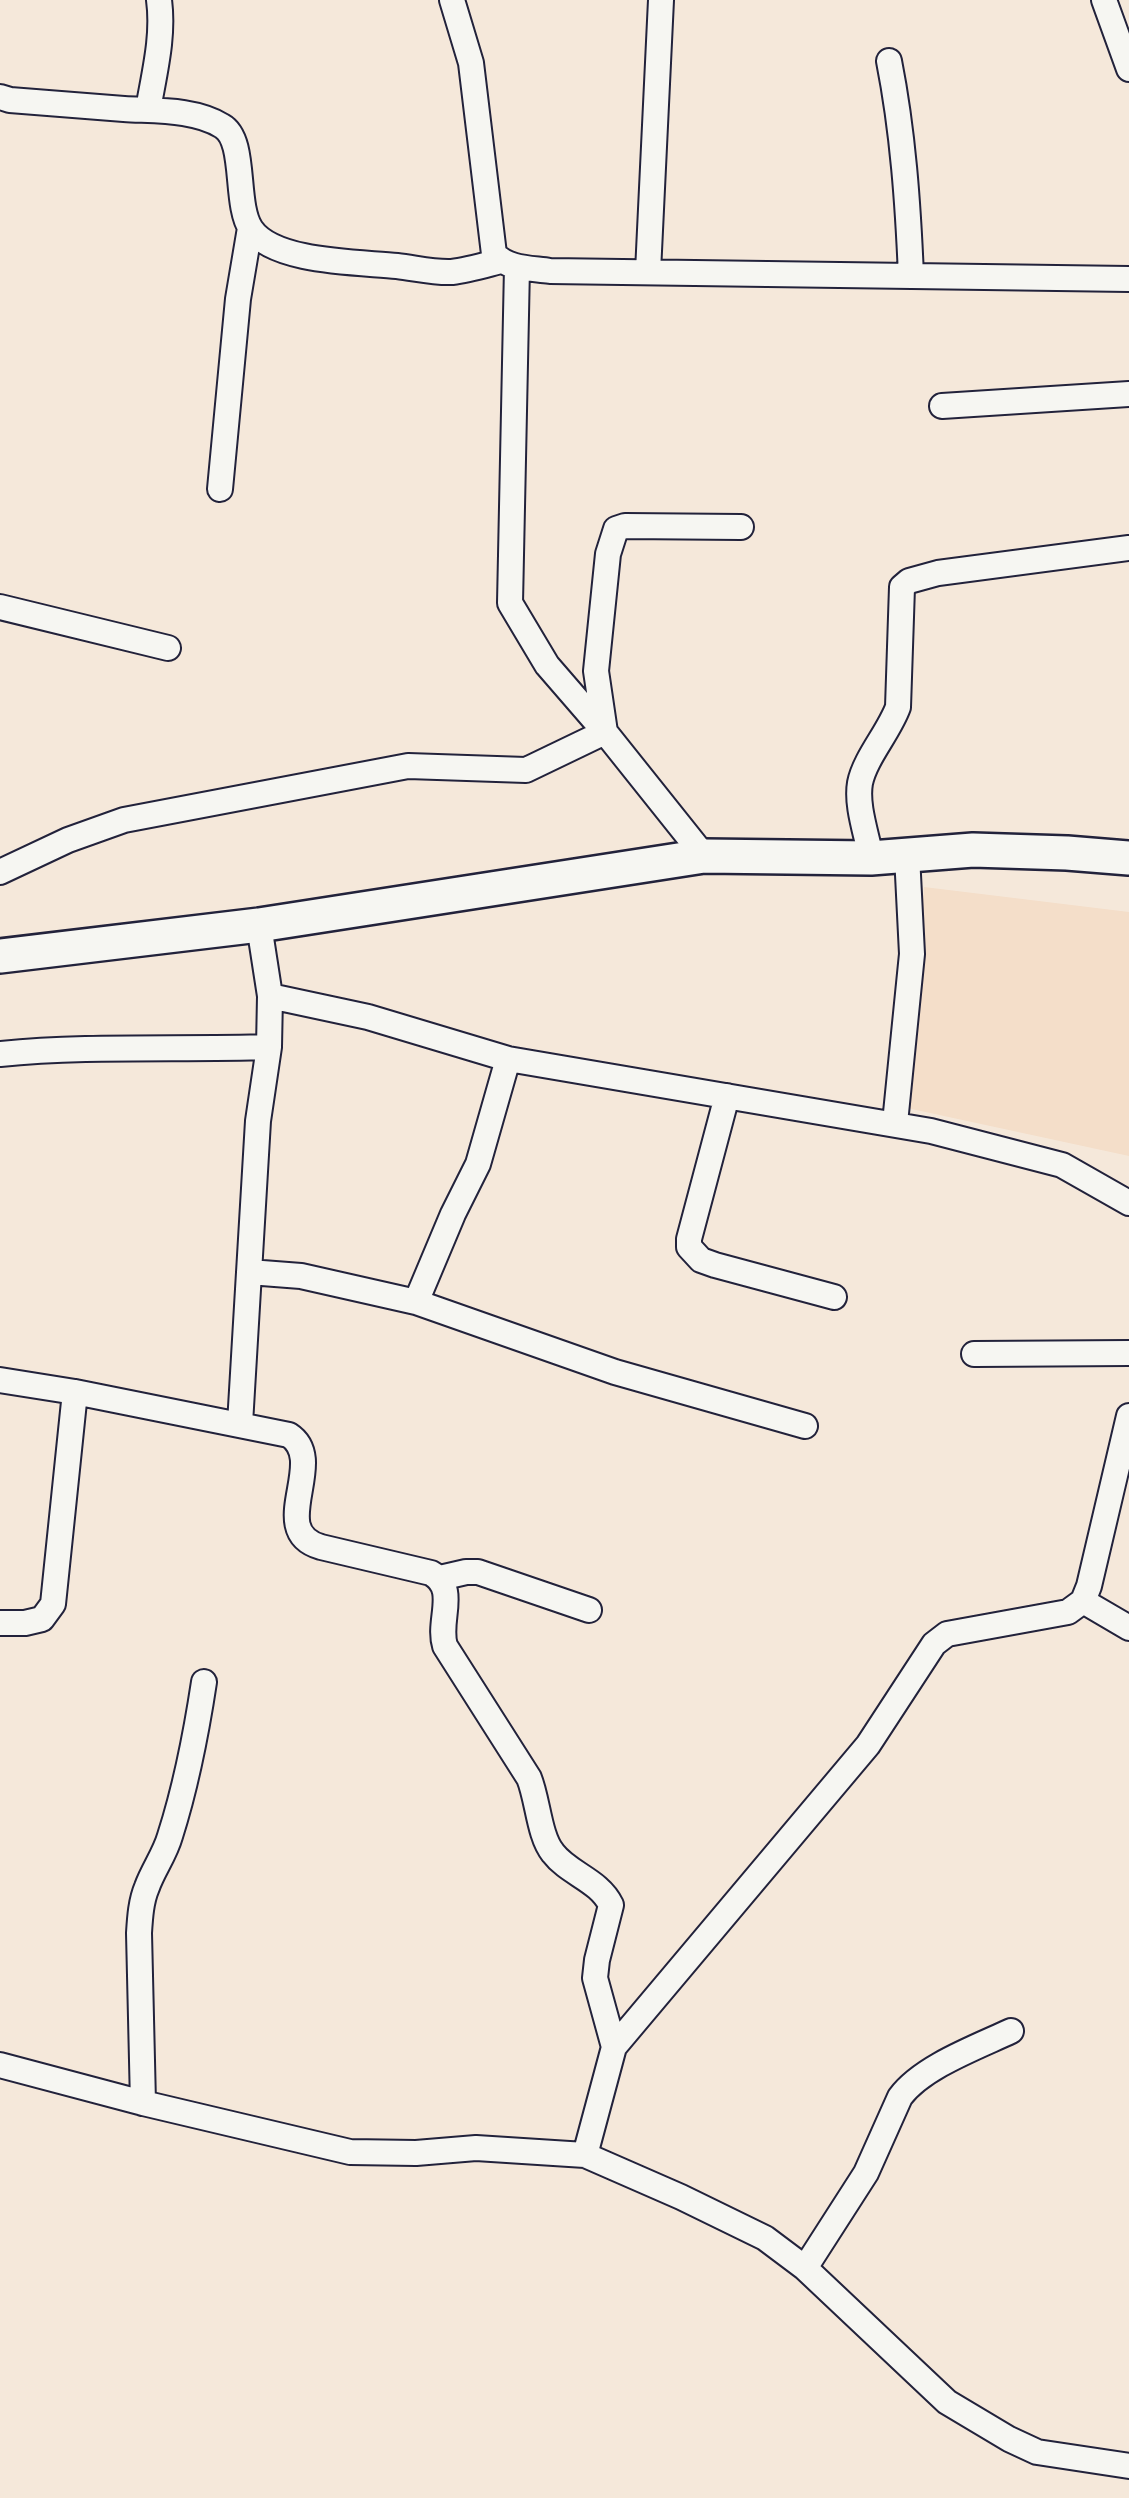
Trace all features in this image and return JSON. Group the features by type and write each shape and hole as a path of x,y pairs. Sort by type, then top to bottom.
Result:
{"main road":[{"path":"0,956 259,925 704,856 871,858 973,850 1067,853 1129,858"}],"street":[{"path":"148,110 160,31 159,0"},
{"path":"452,0 471,63 494,254 509,264"},
{"path":"648,272 661,0"},
{"path":"1104,0 1129,69"},
{"path":"889,61 901,140 911,276"},
{"path":"0,97 10,100 177,113 212,120 225,127 231,136 236,151 243,211 250,228 269,244 313,257 450,272 509,264 550,271 1129,279"},
{"path":"220,489 238,299 250,228"},
{"path":"509,264 510,603 547,665 605,732 704,856"},
{"path":"942,406 1129,394"},
{"path":"605,732 596,671 608,555 616,529 625,526 741,527"},
{"path":"871,858 861,803 860,784 863,774 892,724 898,707 902,587 909,581 938,573 1129,548"},
{"path":"0,607 168,648"},
{"path":"0,872 68,840 124,820 408,766 526,770 605,732"},
{"path":"895,1124 912,954 906,855"},
{"path":"240,1424 258,1121 269,1047 270,996 259,925"},
{"path":"270,996 368,1017 508,1059 701,1094 727,1096 895,1124 1062,1165 1129,1203"},
{"path":"0,1054 58,1048 174,1050 269,1047"},
{"path":"416,1302 453,1214 478,1164 508,1059"},
{"path":"727,1096 689,1247 701,1260 715,1265 834,1297"},
{"path":"249,1272 301,1276 416,1302 615,1372 805,1426"},
{"path":"974,1354 1129,1353"},
{"path":"0,1380 75,1392 289,1435 298,1441 303,1460 296,1519 300,1532 306,1540 321,1546 431,1573 441,1578 445,1587 442,1626 445,1646 529,1778 551,1852 605,1893 611,1905 597,1960 595,1978 614,2048"},
{"path":"0,1623 25,1623 42,1619 53,1604 75,1392"},
{"path":"585,2155 614,2048 868,1745 934,1644 947,1634 1068,1612 1083,1601 1129,1416"},
{"path":"441,1578 466,1572 489,1574 589,1610"},
{"path":"1083,1601 1129,1628"},
{"path":"143,2103 139,1933 141,1911 146,1888 169,1840 179,1808 194,1750 204,1682"},
{"path":"805,2268 866,2173 900,2097 907,2087 924,2074 1011,2031"},
{"path":"0,2065 143,2103 350,2152 416,2153 476,2148 585,2155 681,2197 765,2238 805,2268 947,2402 1009,2439 1037,2452 1129,2466"}],"shaded area":[{"path":"924,887 1129,912 1129,1156 907,1108"}]}
